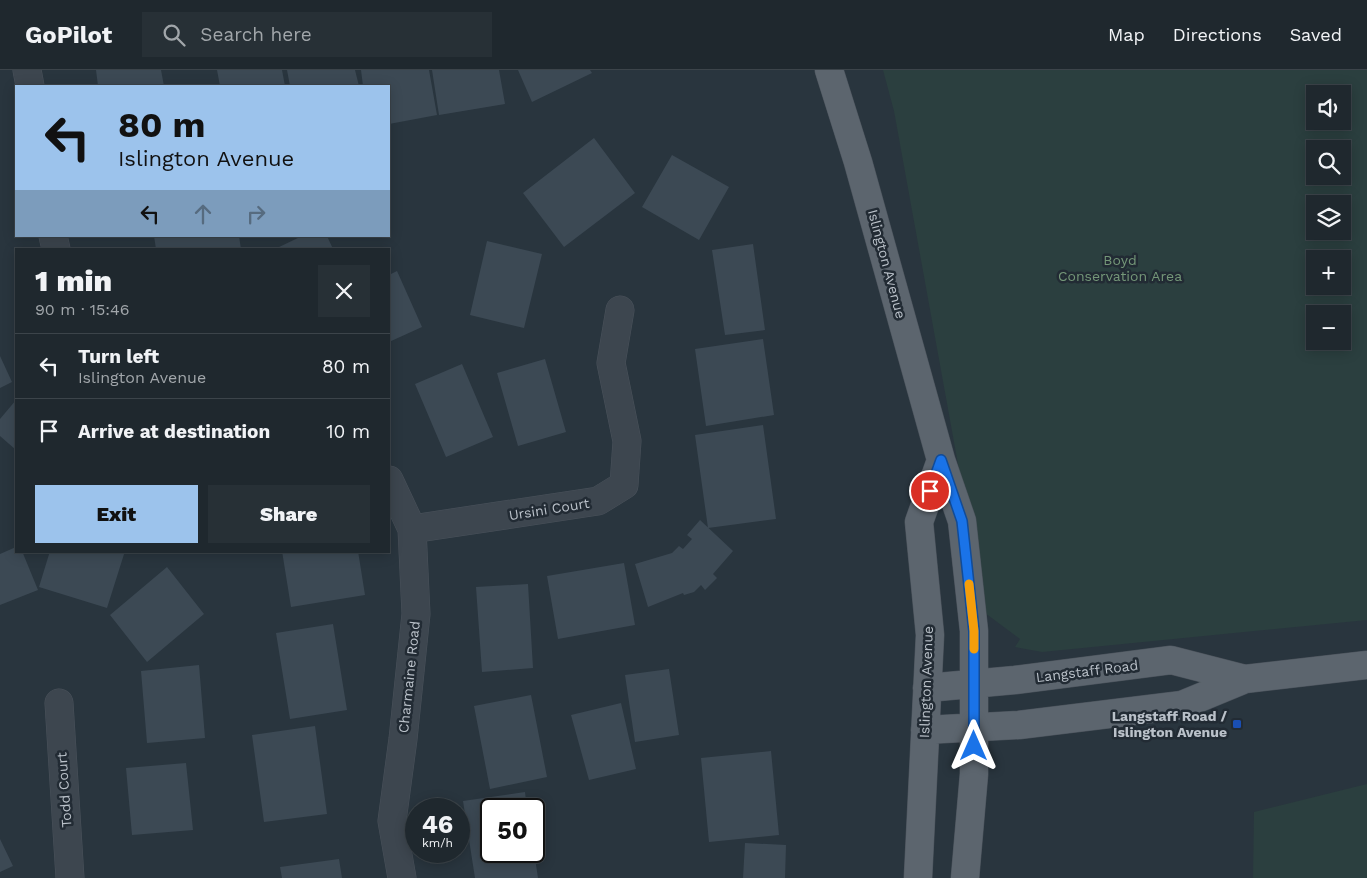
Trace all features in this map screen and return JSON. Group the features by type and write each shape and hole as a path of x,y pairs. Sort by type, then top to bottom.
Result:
{"main road":[{"name":"Islington Avenue","path":"829,70 858,162 941,460 962,521 974,631 974,774 965,878"},
{"name":"Islington Avenue","path":"918,878 930,635 919,522 941,460"},
{"name":"Langstaff Road","path":"927,688 1172,660 1245,679"},
{"name":"Langstaff Road","path":"925,730 1019,725 1182,704 1245,679 1367,665"}],"street":[{"path":"27,70 30,85"},
{"name":"Ursini Court","path":"412,529 598,501 624,485 628,441 611,364 620,310"},
{"name":"Charmaine Road","path":"390,482 412,529 416,614 392,821 402,878"},
{"name":"Todd Court","path":"59,703 70,878"}],"green space":[{"name":"Boyd Conservation Area","path":"883,70 1367,70 1367,620 1042,652 1015,647 1020,639 985,613 894,111"},
{"path":"1367,784 1367,878 1253,878 1254,812"}],"building":[{"path":"96,70 161,70 164,85 98,85"},
{"path":"217,70 282,70 285,85 220,85"},
{"path":"287,70 355,70 359,85 290,85"},
{"path":"361,70 429,70 437,115 390,124 390,85 363,85"},
{"path":"432,70 499,70 505,104 439,115"},
{"path":"518,70 590,70 592,73 532,102"},
{"path":"594,138 635,193 564,247 523,193"},
{"path":"672,155 729,187 699,240 642,207"},
{"path":"154,237 239,237 241,248 156,248"},
{"path":"300,237 327,237 333,248 277,248"},
{"path":"487,241 542,254 524,328 470,315"},
{"path":"753,244 765,330 725,335 712,250"},
{"path":"397,271 422,327 390,342 390,274"},
{"path":"763,339 774,415 706,426 695,349"},
{"path":"0,356 12,382 0,388"},
{"path":"545,359 566,432 518,446 497,373"},
{"path":"462,364 493,437 446,457 415,384"},
{"path":"15,401 15,449 0,436 0,419"},
{"path":"763,425 776,519 708,528 695,435"},
{"path":"700,520 733,551 713,574 717,578 705,590 701,585 694,592 684,595 683,593 648,607 635,564 672,553 679,546 683,549 692,539 687,535"},
{"path":"15,547 15,553 23,553 38,590 0,605 0,554"},
{"path":"49,553 124,553 107,608 39,587"},
{"path":"282,553 358,553 365,595 291,607"},
{"path":"624,563 635,625 558,639 547,576"},
{"path":"167,567 204,614 147,662 110,615"},
{"path":"528,584 533,668 482,672 476,587"},
{"path":"333,624 347,710 290,719 276,633"},
{"path":"199,665 205,738 147,743 141,671"},
{"path":"669,669 679,735 635,742 625,675"},
{"path":"531,695 547,777 490,789 474,706"},
{"path":"621,703 636,769 589,780 571,715"},
{"path":"315,726 327,814 264,822 252,735"},
{"path":"771,751 779,835 709,842 701,758"},
{"path":"186,763 193,830 132,835 126,768"},
{"path":"525,792 526,798 484,798"},
{"path":"480,799 480,863 536,863 538,878 475,878 470,846 470,800"},
{"path":"0,839 13,866 0,872"},
{"path":"745,843 786,845 785,878 743,878"},
{"path":"339,859 342,878 282,878 280,867"}],"slow traffic":[{"path":"969,584 974,649"}],"place":[{"name":"Langstaff Road / Islington Avenue","path":"1237,724"}],"route":[{"path":"930,491 941,460 962,521 974,631 974,746"}]}
